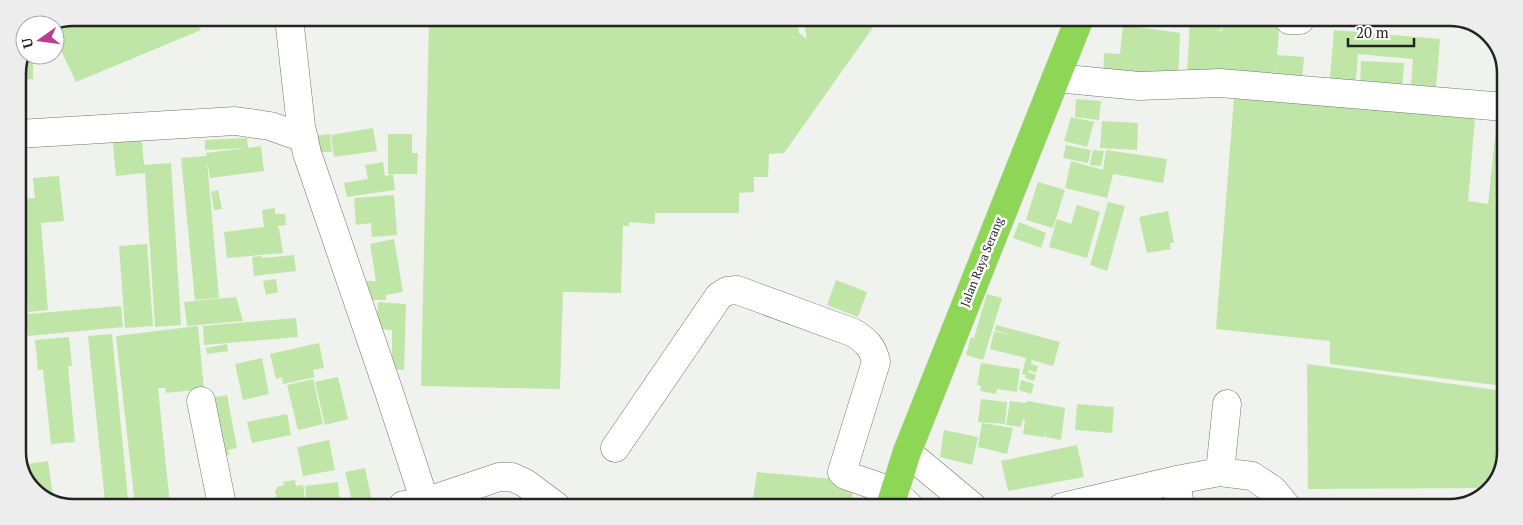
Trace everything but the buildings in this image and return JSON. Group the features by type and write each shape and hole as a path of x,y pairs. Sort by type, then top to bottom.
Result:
{"highway":[{"name":"Jalan Raya Serang","path":"898,499 907,452 1077,26"}],"street":[{"path":"290,26 301,126 307,153 389,392 417,499"},
{"path":"1056,78 1139,86 1220,83 1497,106"},
{"path":"26,134 235,121 270,126 304,138"},
{"path":"615,448 719,296 737,290 854,333 867,342 874,352 876,362 842,472 894,499"},
{"path":"201,401 221,499"},
{"path":"1220,472 1227,404"},
{"path":"907,452 964,499"},
{"path":"1096,499 1176,480 1220,472 1252,476 1273,490 1280,499"},
{"path":"433,499 499,477 512,477 525,483 547,499"},
{"path":"1176,480 1179,499"}]}
